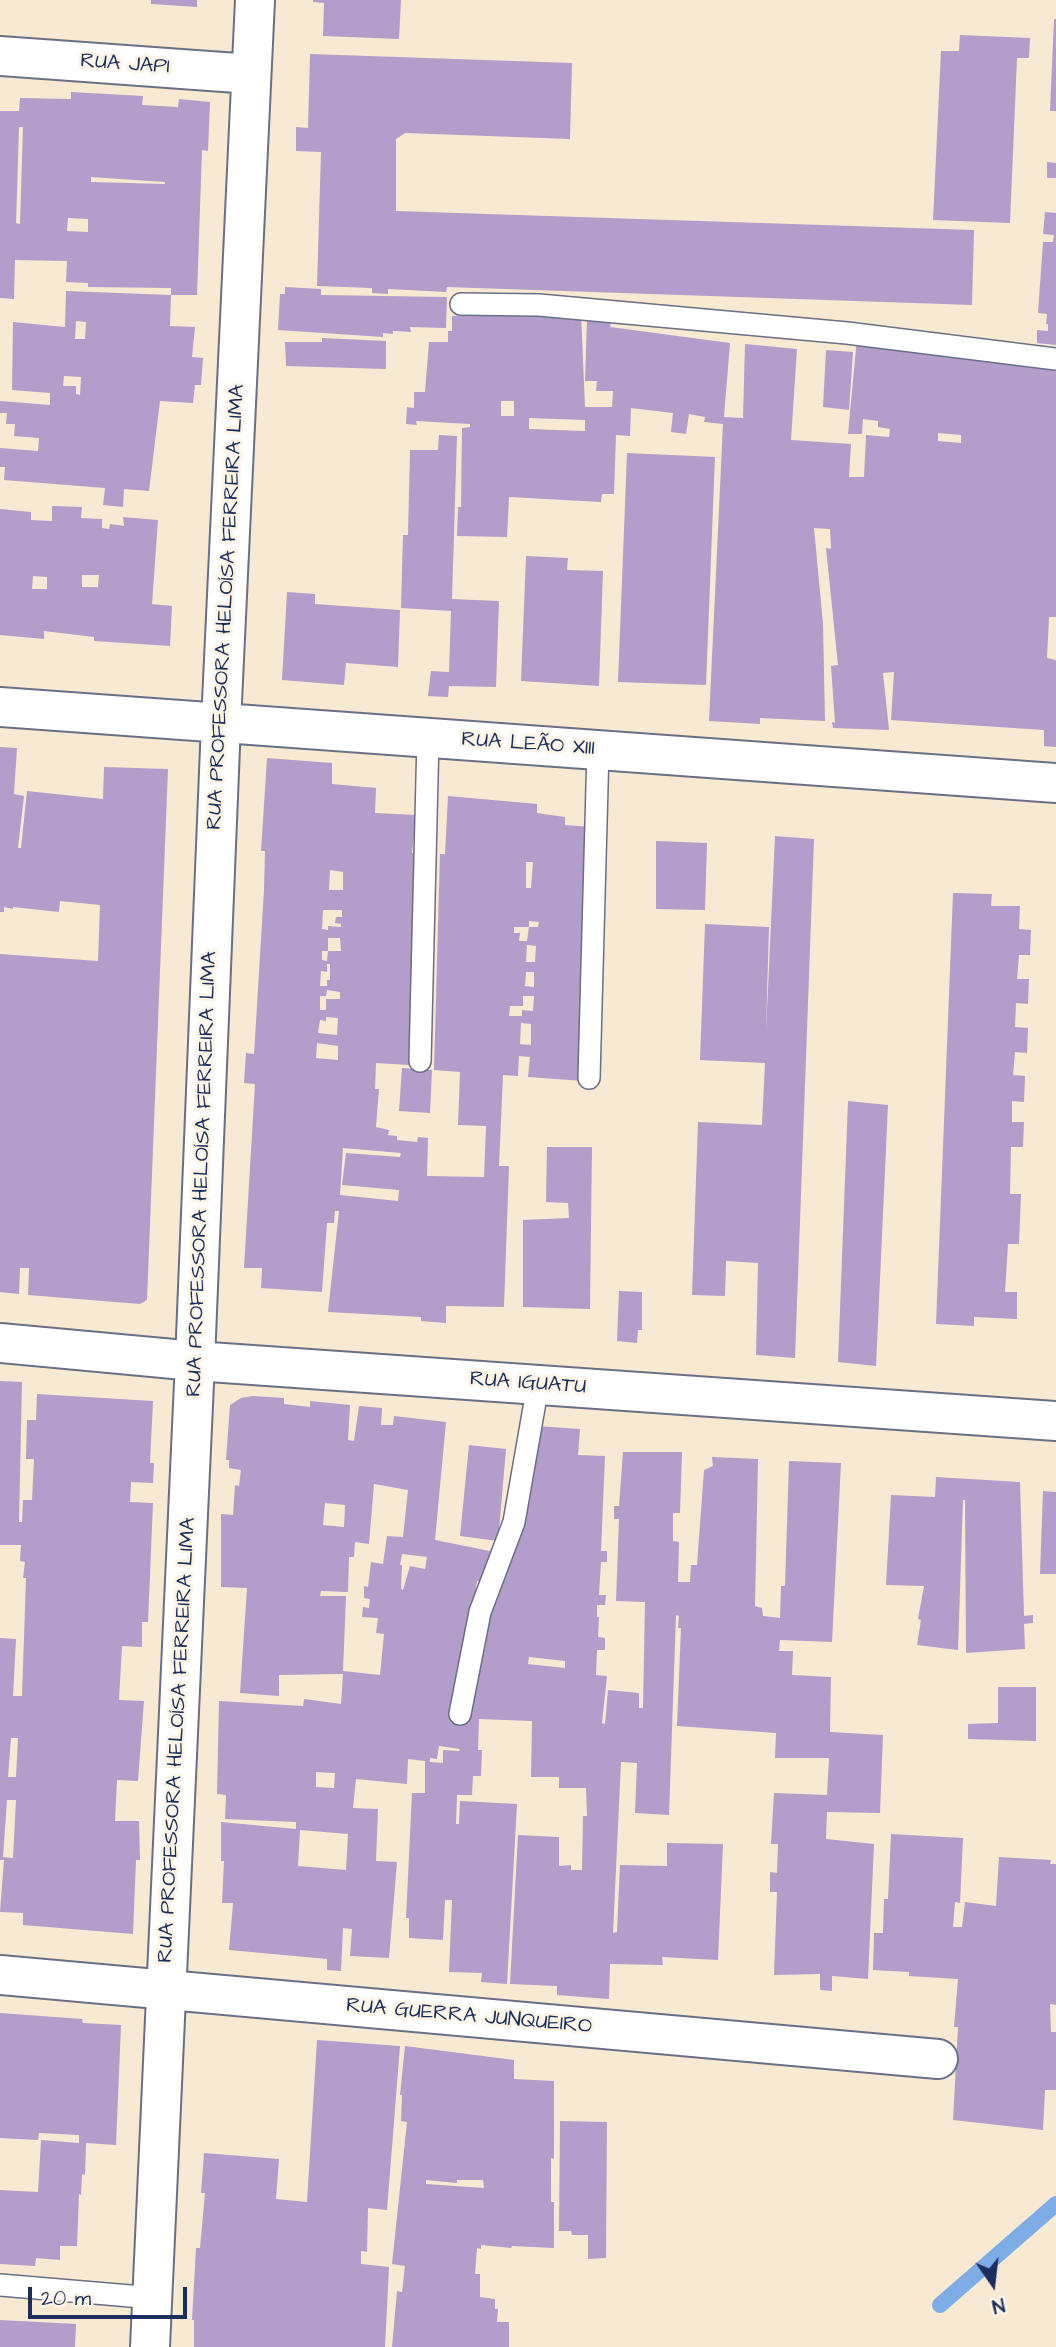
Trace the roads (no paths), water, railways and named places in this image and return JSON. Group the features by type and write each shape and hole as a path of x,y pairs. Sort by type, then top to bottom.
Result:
{"street":[{"name":"RUA PROFESSORA HELOÍSA FERREIRA LIMA","path":"150,2347 255,0"},
{"name":"RUA JAPI","path":"0,56 251,74"},
{"name":"RUA LEÃO XIII","path":"0,707 1056,783"},
{"name":"RUA IGUATU","path":"0,1343 195,1361 1056,1421"},
{"name":"RUA GUERRA JUNQUEIRO","path":"0,1975 938,2059"}],"lane":[{"path":"461,304 538,305 847,333 1056,359"},
{"path":"420,1060 428,738"},
{"path":"589,1078 598,750"},
{"path":"460,1714 480,1612 514,1522 538,1385"},
{"path":"0,2285 154,2298"}],"waterway":[{"path":"940,2305 1056,2204"}]}
